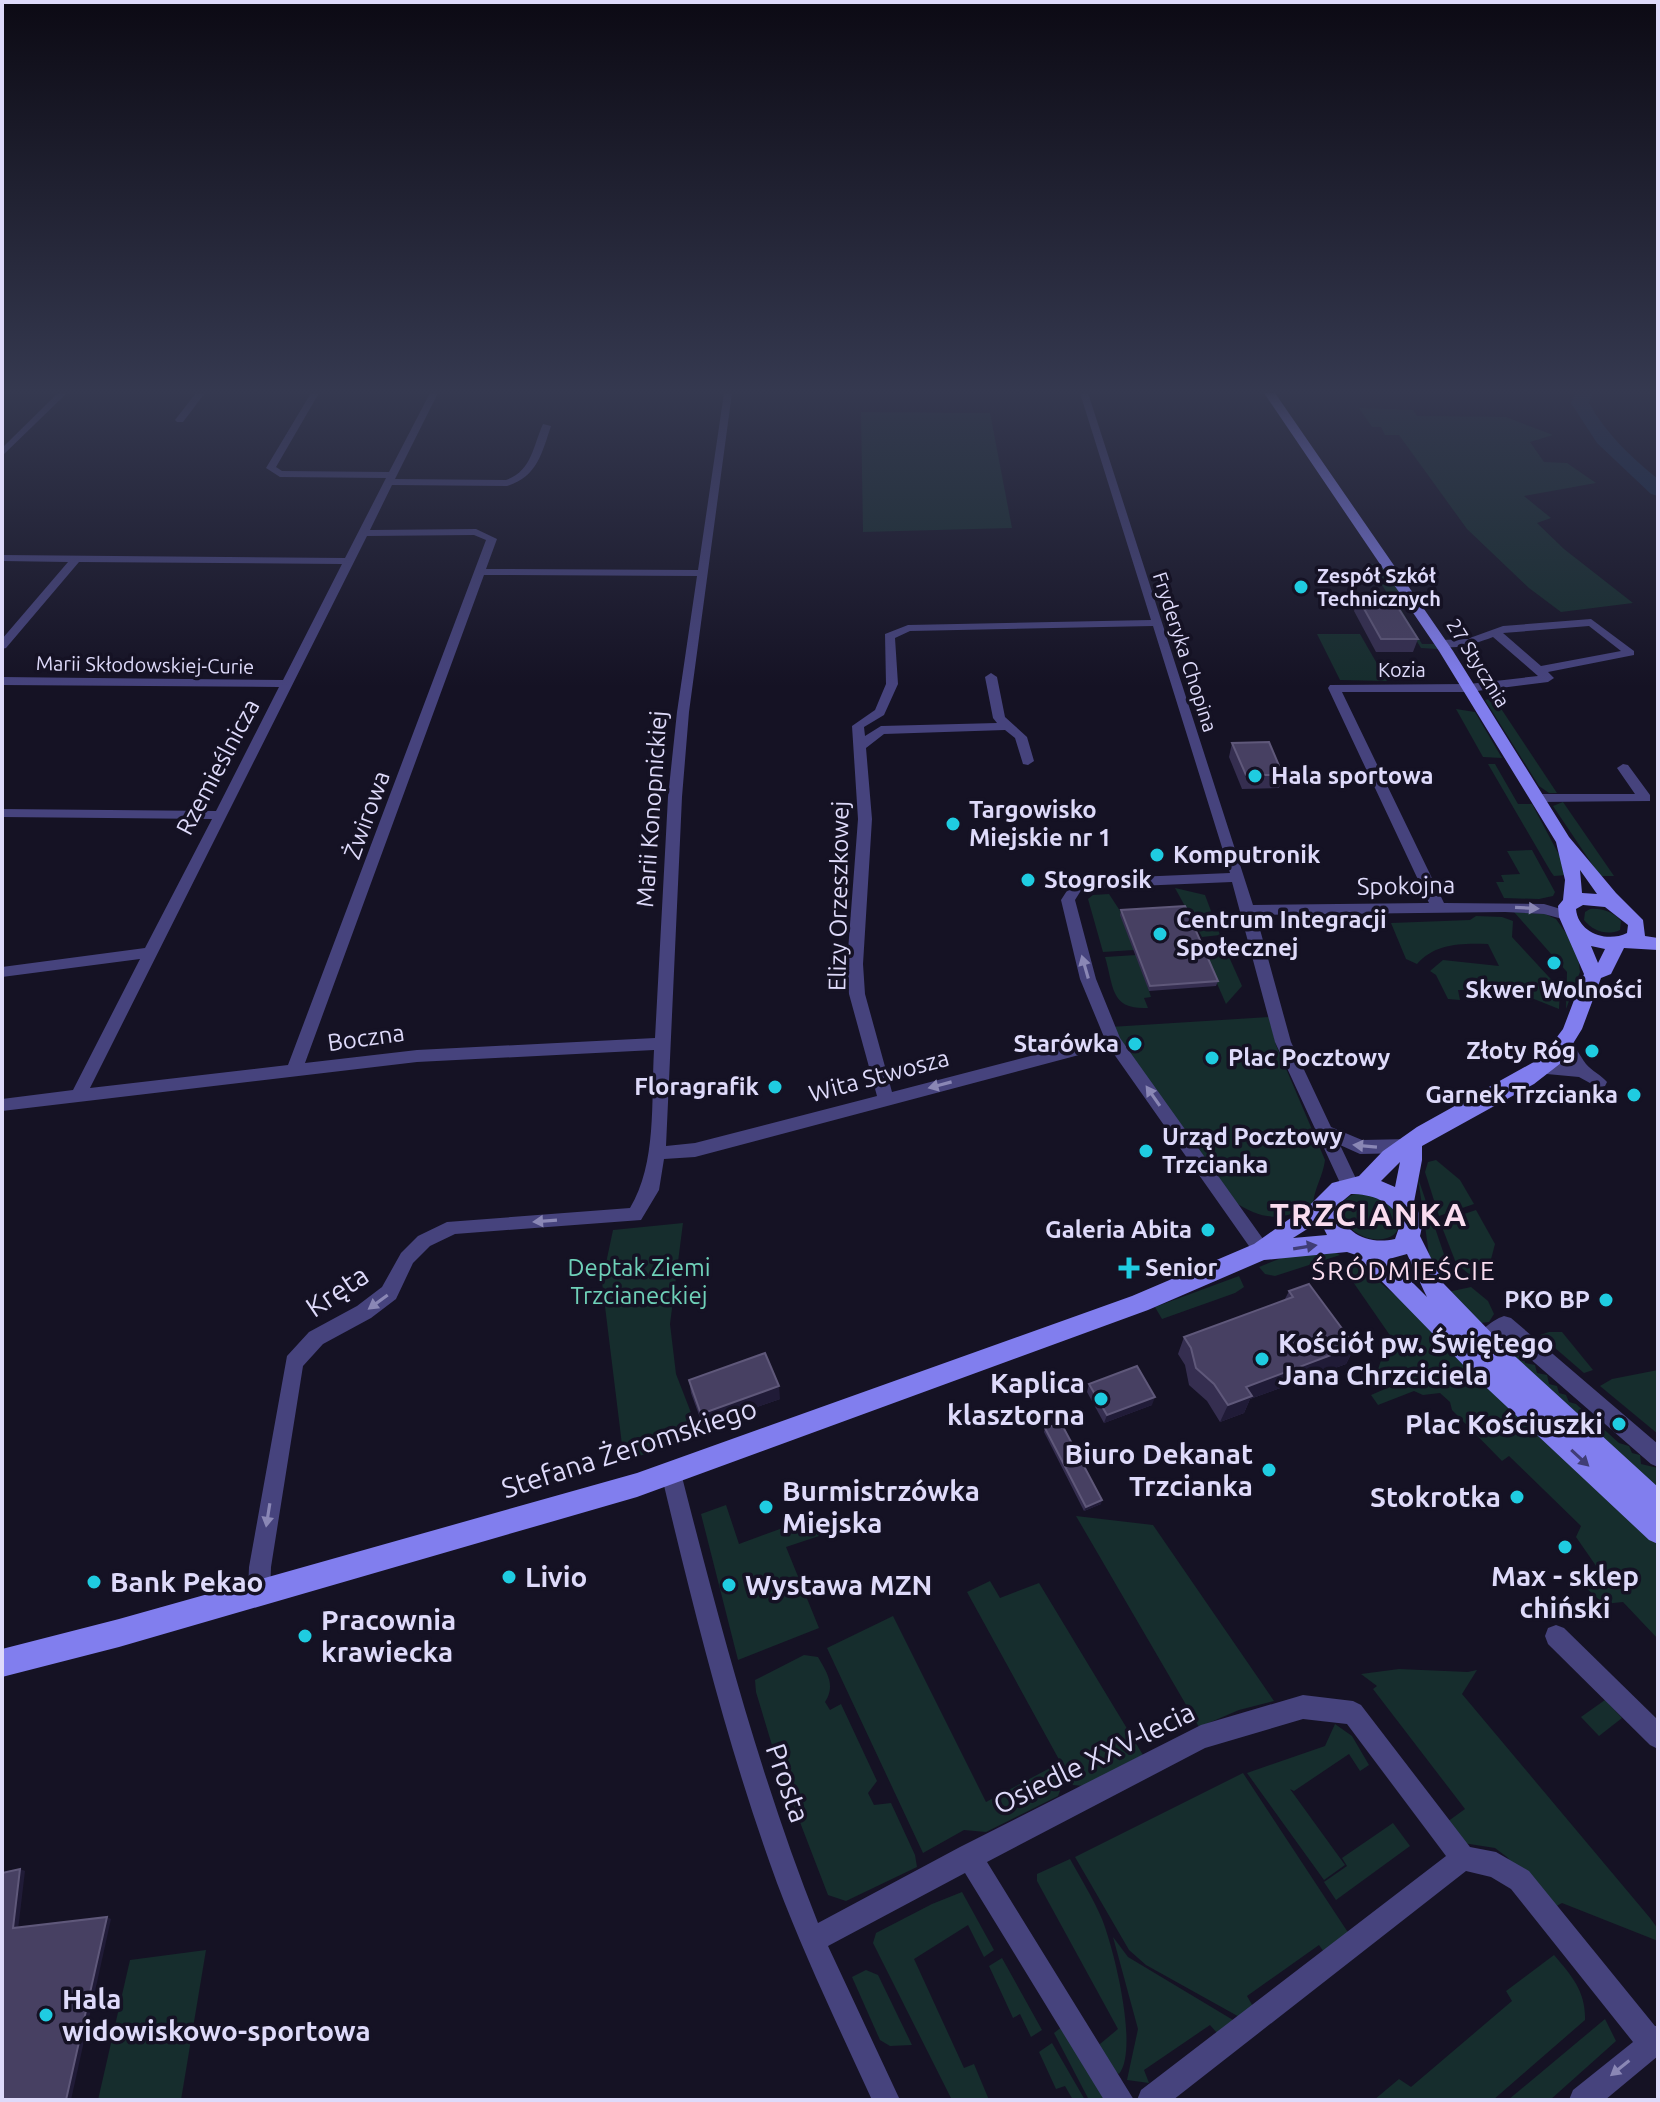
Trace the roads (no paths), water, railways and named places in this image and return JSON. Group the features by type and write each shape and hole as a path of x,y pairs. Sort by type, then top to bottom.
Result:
{"main road":[{"name":"27 Stycznia","path":"1336,491 1441,643 1563,840 1576,852 1593,880 1617,905 1634,918 1658,928"},
{"name":"27 Stycznia","path":"1563,840 1574,880 1570,915 1593,974"},
{"path":"1617,905 1597,899 1570,915 1594,940 1658,944"},
{"path":"1634,918 1638,930 1624,942 1604,969 1593,974 1564,1044 1542,1069 1430,1129 1358,1185 1332,1195 1328,1202 1331,1223 1356,1246 1658,1504"},
{"path":"1403,1203 1406,1176 1413,1155 1411,1146"},
{"path":"1356,1246 1392,1251 1410,1238 1413,1221 1403,1203 1379,1188 1358,1185"},
{"name":"Stefana Żeromskiego","path":"1262,1251 1278,1233 1316,1214 1328,1202"},
{"path":"1410,1238 1436,1291 1485,1356 1658,1531"},
{"name":"Stefana Żeromskiego","path":"2,1663 119,1633 637,1485 1140,1303 1262,1251 1356,1246"}],"street":[{"name":"Rzemieślnicza","path":"79,1094 386,491"},
{"name":"Marii Konopnickiej","path":"629,1216 650,1190 657,1153 660,1044 675,797 713,491"},
{"name":"Fryderyka Chopina","path":"1114,491 1238,877"},
{"name":"Żwirowa","path":"294,1072 492,539 487,534 363,533"},
{"path":"2,558 350,561"},
{"path":"2,646 77,558"},
{"path":"480,572 701,573"},
{"path":"1441,643 1468,642 1503,629 1591,622 1630,653 1539,670 1495,632"},
{"path":"881,730 880,712 892,684 889,636 895,631 908,628 1155,623"},
{"name":"Kozia","path":"1439,908 1334,688 1469,688 1548,678 1539,670"},
{"path":"991,677 999,718 1021,737 1028,761"},
{"name":"Marii Skłodowskiej-Curie","path":"2,681 288,684"},
{"path":"858,748 858,726 880,712"},
{"path":"858,748 881,730 1008,726"},
{"name":"Elizy Orzeszkowej","path":"858,748 865,819 855,964 857,994 886,1099"},
{"path":"1537,798 1645,798 1623,768"},
{"path":"2,813 220,815"},
{"path":"1262,1251 1113,1040 1092,991 1069,910 1068,900 1075,889 1092,883 1238,877 1283,1042 1323,1130 1358,1185"},
{"name":"Spokojna","path":"1246,910 1531,908 1570,915"},
{"path":"2,972 148,953"},
{"name":"Wita Stwosza","path":"657,1153 695,1150 1113,1040"},
{"name":"Boczna","path":"79,1094 417,1056 660,1044"},
{"path":"1564,1044 1583,1072"},
{"path":"1542,1069 1564,1068 1583,1072 1599,1082"},
{"path":"2,1105 79,1094"},
{"path":"1323,1130 1360,1147 1411,1146"},
{"name":"Kręta","path":"259,1592 260,1567 294,1362 316,1338 364,1312 389,1293 415,1249 424,1241 453,1227 629,1216"},
{"path":"1485,1356 1504,1324 1658,1457"},
{"name":"Prosta","path":"671,1473 738,1731 812,1940 886,2100"},
{"path":"1556,1636 1658,1737"},
{"name":"Osiedle XXV-lecia","path":"812,1940 1201,1737 1303,1707 1353,1713 1463,1858"},
{"path":"969,1856 1120,2100"},
{"path":"1151,2100 1463,1858 1496,1865 1520,1880 1654,2040 1583,2100"}],"place":[{"name":"Zespół Szkół Technicznych","path":"1301,587"},
{"name":"Hala sportowa","path":"1255,776"},
{"name":"Targowisko Miejskie nr 1","path":"953,824"},
{"name":"Komputronik","path":"1157,855"},
{"name":"Stogrosik","path":"1028,880"},
{"name":"Centrum Integracji Społecznej","path":"1160,934"},
{"name":"Skwer Wolności","path":"1554,963"},
{"name":"Starówka","path":"1135,1044"},
{"name":"Złoty Róg","path":"1592,1051"},
{"name":"Plac Pocztowy","path":"1212,1058"},
{"name":"Floragrafik","path":"775,1087"},
{"name":"Garnek Trzcianka","path":"1634,1095"},
{"name":"Urząd Pocztowy Trzcianka","path":"1146,1151"},
{"name":"Galeria Abita","path":"1208,1230"},
{"name":"Senior","path":"1129,1268"},
{"name":"PKO BP","path":"1606,1300"},
{"name":"Kościół pw. Świętego Jana Chrzciciela","path":"1262,1359"},
{"name":"Kaplica klasztorna","path":"1101,1399"},
{"name":"Plac Kościuszki","path":"1619,1424"},
{"name":"Biuro Dekanat Trzcianka","path":"1269,1470"},
{"name":"Stokrotka","path":"1517,1497"},
{"name":"Burmistrzówka Miejska","path":"766,1507"},
{"name":"Max - sklep chiński","path":"1565,1547"},
{"name":"Livio","path":"509,1577"},
{"name":"Bank Pekao","path":"94,1582"},
{"name":"Wystawa MZN","path":"729,1585"},
{"name":"Pracownia krawiecka","path":"305,1636"},
{"name":"Hala widowiskowo-sportowa","path":"46,2015"}],"district":[{"name":"TRZCIANKA","path":"1369,1215"},
{"name":"ŚRÓDMIEŚCIE","path":"1404,1271"}],"park label":[{"name":"Deptak Ziemi Trzcianeckiej","path":"639,1282"}]}
